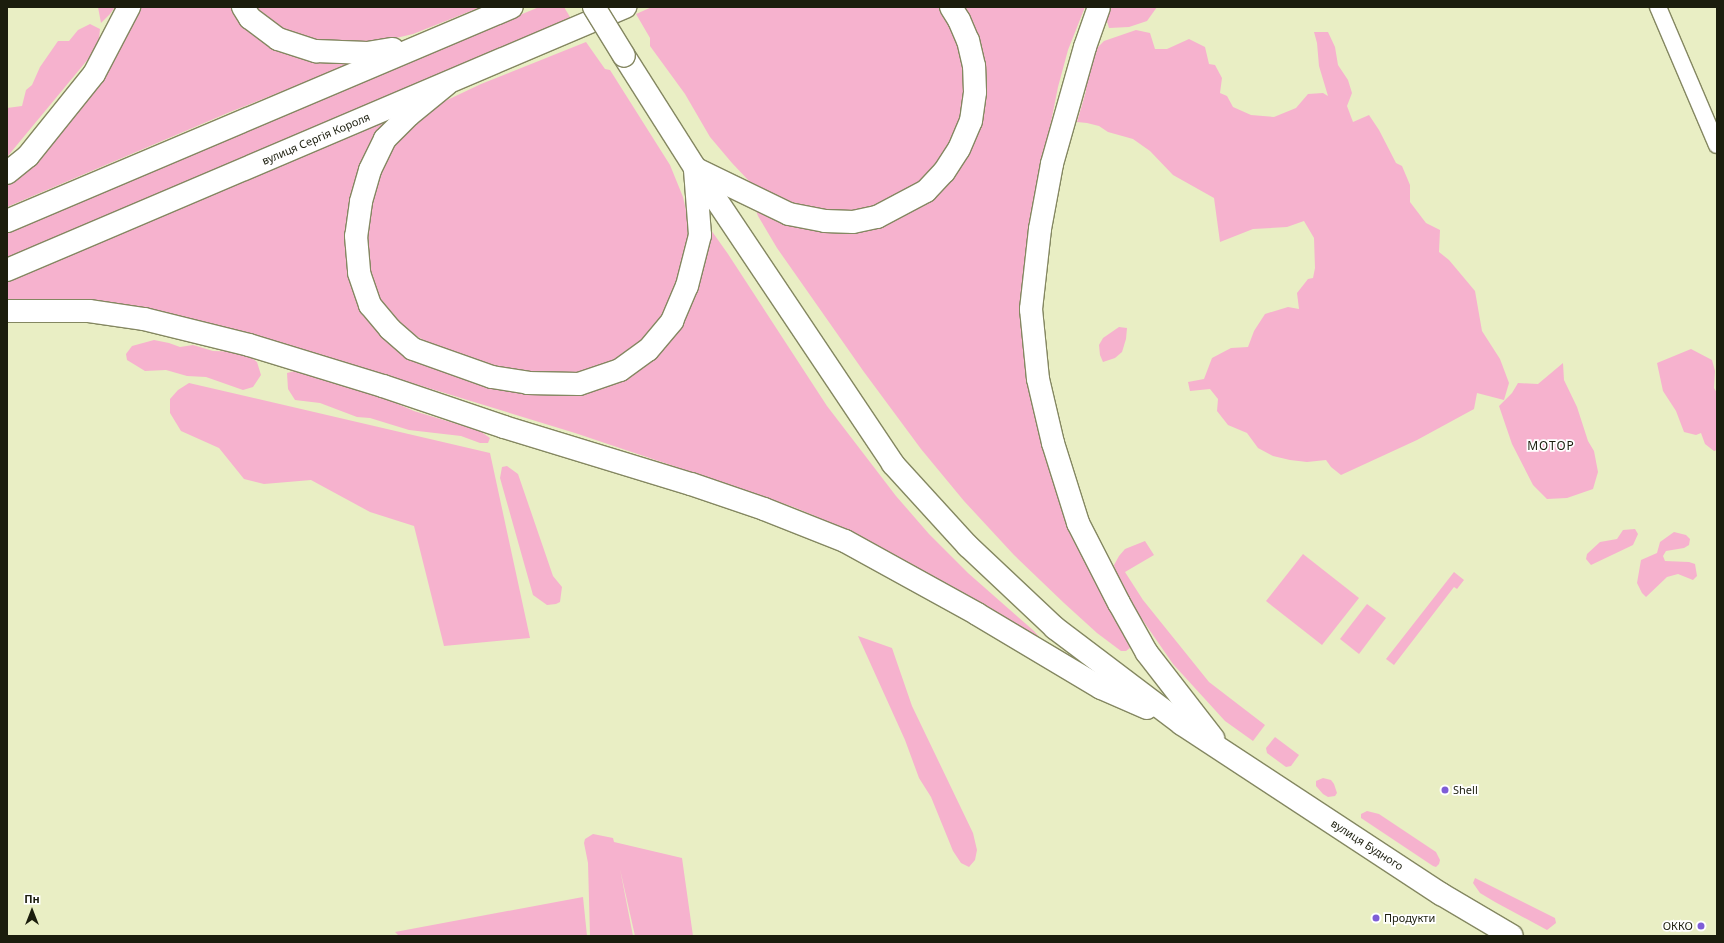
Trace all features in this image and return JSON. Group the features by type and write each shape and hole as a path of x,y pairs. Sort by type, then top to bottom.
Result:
{"highway":[{"path":"7,174 28,156 94,74 128,7"},
{"path":"243,7 250,18 278,39 316,51 367,53 430,42"},
{"path":"7,221 512,7"},
{"path":"594,7 695,168 893,464 968,546 1055,628 1182,724"},
{"name":"вулиця Сергія Короля","path":"7,270 625,7"},
{"path":"695,168 789,214 825,222 853,222 877,217 926,191 944,172 959,149 971,121 975,92 974,66 968,41 959,20 951,7"},
{"path":"1099,7 1085,47 1052,164 1040,229 1031,309 1038,380 1053,443 1078,523 1119,603 1147,653 1223,752"},
{"path":"447,84 409,115 385,139 370,170 361,202 356,236 359,272 370,305 390,329 413,349 492,377 528,384 579,384 620,370 648,350 672,321 687,286 700,235 695,168"},
{"path":"7,311 89,312 144,318 249,345 383,386 504,427 691,484 764,509 845,541 977,614 1101,688 1182,724"},
{"name":"вулиця Будного","path":"1182,724 1441,894 1512,936"}],"street":[{"path":"1658,7 1717,145"}],"shaded area":[{"path":"98,7 115,7 101,23"},
{"path":"132,7 235,7 353,63 230,112 7,207 7,179"},
{"path":"252,7 481,7 413,34 379,42 341,44 312,40 287,32"},
{"path":"539,7 564,7 573,22 7,259 7,232"},
{"path":"652,7 945,7 963,50 965,101 956,136 932,172 917,186 886,205 845,214 798,208 770,195 750,182 710,137 685,94 650,46 650,38 636,14"},
{"path":"962,7 1085,7 1068,50 1058,87 1043,162 1030,254 1072,530 1092,574 1124,629 1131,647 1126,651 1121,651 1097,633 1064,603 1014,555 964,501 921,449 864,372 777,248 758,216 755,208 874,225 968,150"},
{"path":"1106,7 1157,7 1147,21 1129,27 1109,28 1106,18"},
{"path":"90,24 100,29 99,39 89,58 7,157 7,108 22,106 26,90 32,85 40,67 58,41 69,41 78,30"},
{"path":"1136,30 1150,33 1155,49 1167,49 1189,39 1205,47 1209,64 1215,65 1222,78 1220,93 1227,96 1233,107 1251,115 1274,117 1296,108 1308,94 1323,93 1328,96 1319,66 1317,43 1314,32 1328,32 1335,47 1338,65 1348,80 1352,93 1347,106 1353,122 1369,115 1379,130 1396,163 1402,166 1410,185 1410,202 1426,223 1440,230 1439,252 1449,260 1475,291 1482,331 1500,359 1509,383 1504,400 1477,393 1474,409 1417,440 1341,475 1331,467 1326,460 1307,462 1290,460 1273,456 1258,448 1247,433 1228,425 1217,411 1218,399 1210,389 1190,391 1188,382 1204,379 1212,358 1231,348 1248,347 1254,331 1265,314 1288,307 1299,309 1297,293 1308,279 1313,278 1315,268 1314,238 1304,221 1287,227 1253,229 1220,242 1214,198 1173,175 1150,151 1133,139 1108,132 1099,126 1077,122 1086,91 1082,75 1086,59 1104,41"},
{"path":"586,42 605,69 610,70 670,165 683,197 687,215 688,237 682,279 652,336 617,363 577,377 499,370 432,345 408,331 377,300 368,281 360,227 381,157 416,118 443,102 481,84"},
{"path":"386,121 365,155 355,181 348,210 346,233 378,326 540,391 643,363 705,234 711,230 827,406 896,496 929,534 968,573 1034,631 1047,646 911,564 836,525 796,508 748,491 575,433 291,346 237,332 7,305 7,282 181,206"},
{"path":"1119,327 1127,328 1126,339 1122,352 1115,358 1103,362 1100,355 1099,345 1103,338"},
{"path":"154,340 180,347 193,345 213,351 244,352 257,362 261,375 253,387 243,390 206,377 187,376 166,370 145,371 127,360 126,354 132,346"},
{"path":"1691,349 1712,360 1715,371 1714,388 1717,393 1717,450 1714,451 1705,444 1701,433 1696,435 1684,432 1676,411 1663,391 1657,363"},
{"path":"1563,363 1564,380 1577,407 1588,441 1594,451 1598,472 1593,489 1567,498 1547,499 1533,485 1512,444 1499,406 1512,393 1518,383 1538,384"},
{"path":"302,369 370,392 414,411 480,431 490,438 488,443 480,443 461,436 409,430 370,418 357,417 320,403 295,400 288,389 287,373"},
{"path":"189,383 490,453 530,638 444,646 414,526 370,512 311,480 264,484 244,479 219,448 181,431 170,413 170,399 178,390"},
{"path":"507,466 518,474 553,576 562,587 560,602 556,604 547,605 533,595 500,478 502,467"},
{"path":"1635,529 1638,534 1633,545 1591,565 1586,559 1587,554 1600,542 1617,539 1623,530"},
{"path":"1674,532 1686,535 1690,539 1689,545 1684,548 1666,551 1663,556 1665,561 1689,562 1695,564 1697,576 1693,580 1678,574 1667,577 1646,597 1642,593 1637,583 1641,560 1657,553 1660,542"},
{"path":"1145,541 1154,555 1125,572 1143,600 1209,682 1265,725 1253,741 1225,721 1173,664 1137,612 1116,575 1114,565 1119,556 1125,549"},
{"path":"1303,554 1359,598 1322,645 1266,601"},
{"path":"1454,572 1464,580 1457,589 1454,587 1394,665 1386,659"},
{"path":"1367,604 1386,618 1359,654 1340,639"},
{"path":"858,636 892,648 912,706 973,833 977,850 975,860 969,867 961,863 953,851 931,797 919,778 905,740"},
{"path":"1275,737 1299,755 1291,766 1286,767 1267,753 1266,748"},
{"path":"1323,778 1331,780 1334,784 1337,793 1335,796 1328,797 1316,786 1316,781"},
{"path":"1367,811 1379,814 1436,852 1440,860 1439,864 1436,867 1433,866 1361,818 1361,814"},
{"path":"593,834 613,838 614,842 682,858 693,936 635,936 620,869 633,936 590,936 588,863 584,843 585,839"},
{"path":"1475,878 1555,918 1556,923 1547,930 1495,902 1480,893 1473,883"},
{"path":"583,897 587,936 399,936 395,932"}],"place":[{"name":"Shell","path":"1445,790"},
{"name":"Продукти","path":"1376,918"},
{"name":"ОККО","path":"1701,926"}],"district":[{"name":"МОТОР","path":"1551,446"}]}
